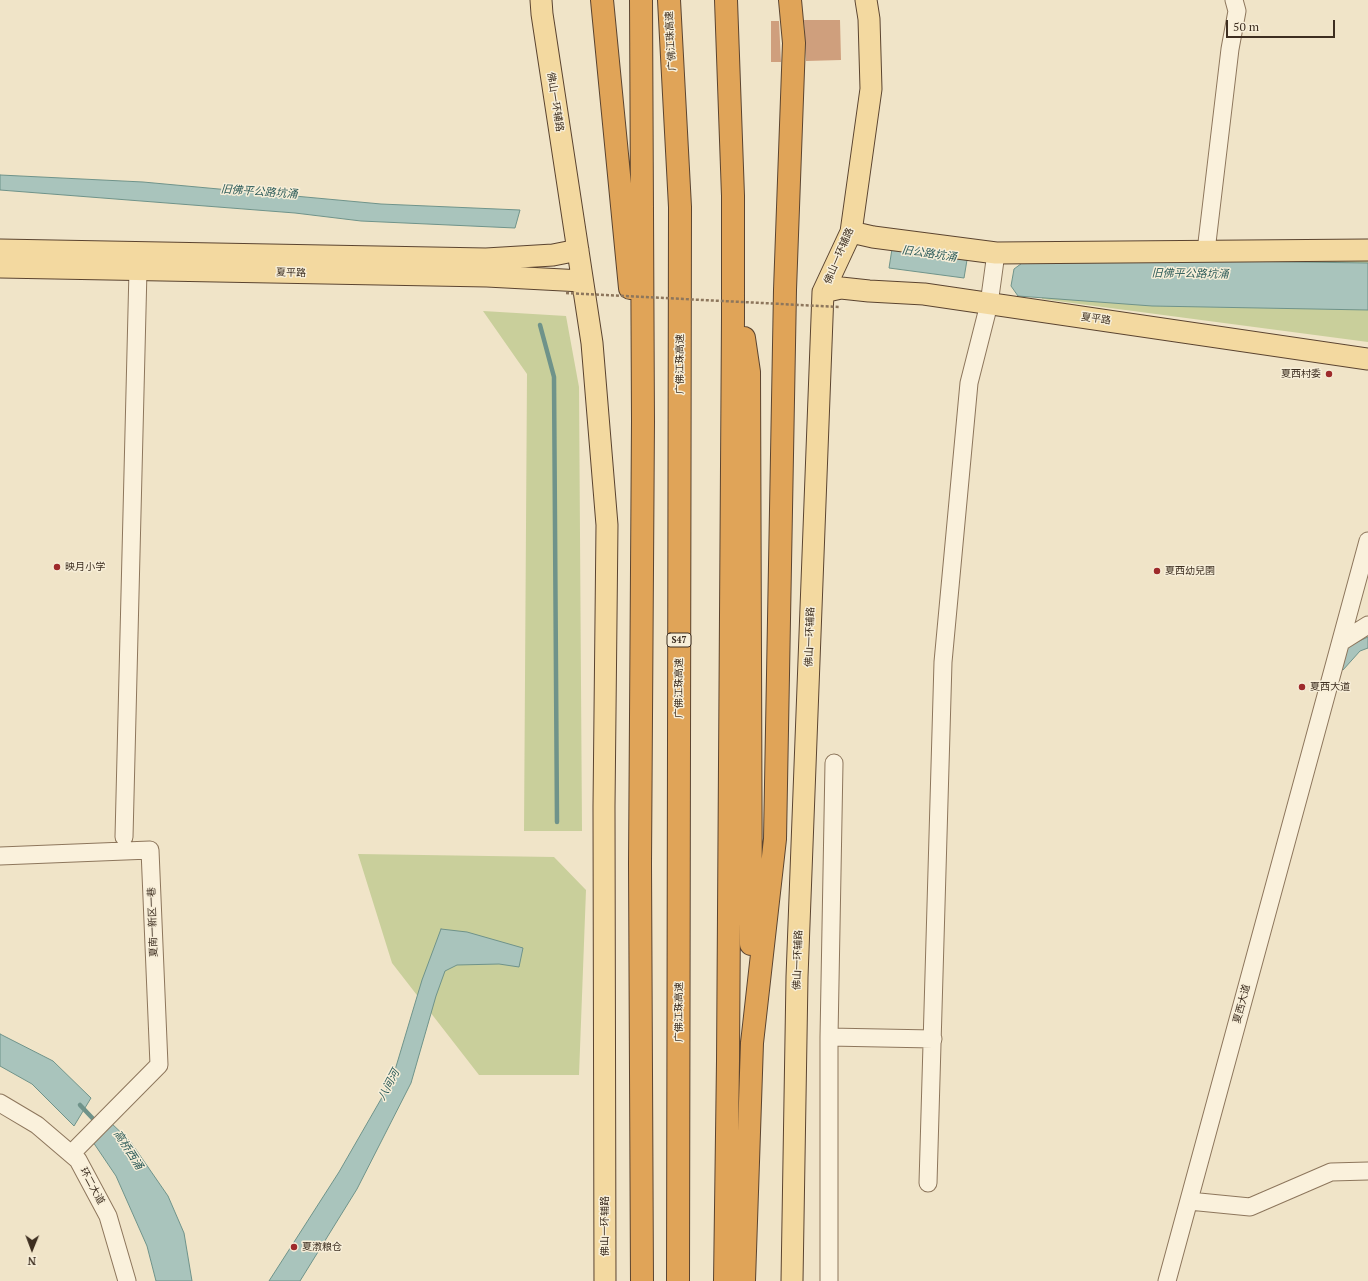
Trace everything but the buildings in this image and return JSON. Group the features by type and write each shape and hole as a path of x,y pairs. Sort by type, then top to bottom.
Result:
{"highway":[{"path":"602,0 643,421"},
{"path":"641,0 643,421 640,855 642,1281"},
{"name":"广佛江珠高速","path":"669,0 680,207 678,1281"},
{"path":"724,1281 728,1053 733,255 733,196 726,0"},
{"path":"752,1043 775,839 785,290 794,43 790,0"},
{"path":"733,255 749,372 752,1043 744,1281"}],"main road":[{"name":"佛山一环辅路","path":"541,0 592,343 607,526 604,798 605,1281"},
{"name":"佛山一环辅路","path":"792,1281 797,977 824,292 851,232 871,89 869,19 866,0"},
{"path":"851,232 873,237 996,253 1368,250"},
{"name":"夏平路","path":"0,250 486,259 553,255 578,250"},
{"name":"夏平路","path":"0,267 487,276 582,281"},
{"name":"夏平路","path":"824,292 841,288 924,294 1368,359"}],"street":[{"path":"1206,251 1230,49 1237,11 1234,0"},
{"path":"928,1183 943,662 969,383 990,304 996,253"},
{"path":"124,837 138,270"},
{"name":"夏西大道","path":"1167,1281 1368,541"},
{"path":"1341,642 1368,625"},
{"path":"829,1281 829,1037 834,763"},
{"name":"夏南一新区一巷","path":"0,856 150,850 159,1065 71,1154"},
{"path":"829,1037 933,1039"},
{"name":"环二大道","path":"0,1103 36,1125 78,1160 108,1216 127,1281"},
{"path":"1189,1201 1250,1207 1331,1172 1368,1172"}],"path":[{"path":"566,293 840,307"}],"green space":[{"path":"1368,259 1368,342 1042,299 1042,264"},
{"path":"483,311 566,316 579,387 582,831 524,831 527,374"},
{"path":"358,854 554,857 586,890 579,1075 479,1075 392,963"}],"water":[{"path":"0,175 143,182 381,204 520,210 515,228 361,221 295,213 0,190"},
{"path":"892,249 967,260 964,278 889,268"},
{"name":"旧佛平公路坑涌","path":"1029,258 1368,263 1368,310 1152,306 1018,296 1011,286 1014,269"},
{"path":"1368,637 1368,648 1360,651 1343,670 1337,666 1344,648"},
{"path":"441,929 467,932 523,948 519,967 499,964 457,965 445,971 436,996 411,1083 357,1189 300,1281 269,1281 339,1172 392,1080 422,980"},
{"path":"0,1034 53,1061 91,1098 74,1126 32,1084 0,1066"},
{"path":"110,1122 130,1141 168,1196 184,1233 192,1281 156,1281 147,1246 116,1176 93,1142"}],"waterway":[{"path":"540,325 554,377 557,822"},
{"name":"高桥西涌","path":"80,1105 97,1123"}],"place":[{"name":"夏西村委","path":"1329,374"},
{"name":"映月小学","path":"57,567"},
{"name":"夏西幼兒園","path":"1157,571"},
{"name":"夏西大道","path":"1302,687"},
{"name":"夏漖粮仓","path":"294,1247"}],"water label":[{"name":"旧公路坑涌","path":"929,254"},
{"name":"八间河","path":"389,1085"}]}
